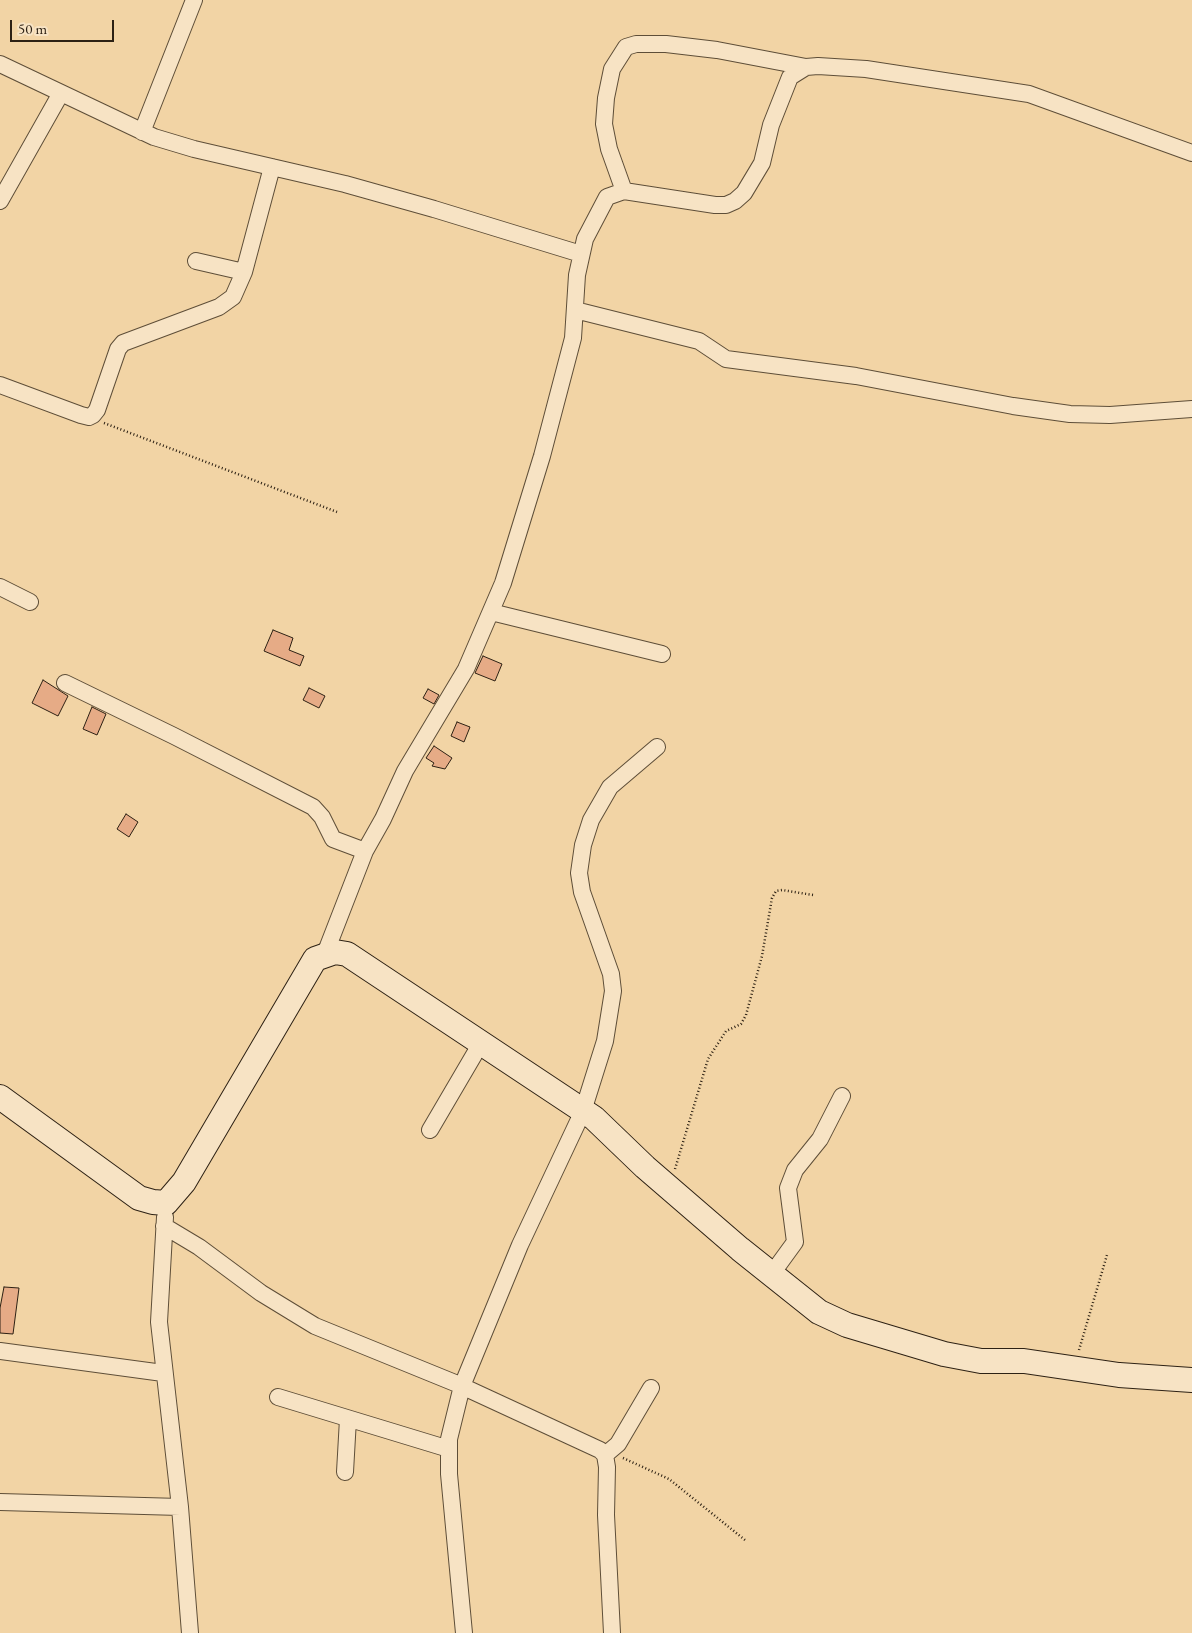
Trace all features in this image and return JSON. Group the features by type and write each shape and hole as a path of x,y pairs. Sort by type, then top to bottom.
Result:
{"main road":[{"path":"0,1098 139,1198 154,1202 165,1214 315,959 325,954 347,954 362,962 594,1118 669,1188 771,1275 818,1312 847,1325 944,1354 981,1361 1024,1361 1119,1375 1192,1380"}],"street":[{"path":"142,132 194,0"},
{"path":"624,191 609,150 604,124 606,98 612,69 626,47 636,44 674,45 717,50 806,67 832,66 866,69 1029,94 1192,153"},
{"path":"0,64 142,132 194,149 434,209 581,254"},
{"path":"325,954 365,851 383,819 405,771 466,669 503,583 542,456 573,338 577,275 588,232 607,197 624,191 715,206 726,206 735,201 744,193 762,162 771,125 790,77 806,67"},
{"path":"0,201 61,93"},
{"path":"0,385 89,417 98,410 118,349 123,343 226,304 233,297 244,272 272,167"},
{"path":"196,262 244,272"},
{"path":"575,310 699,342 726,359 856,376 1013,406 1070,414 1110,415 1192,410"},
{"path":"0,587 30,602"},
{"path":"491,612 662,654"},
{"path":"65,683 174,736 313,808 322,817 332,839 365,851"},
{"path":"464,1633 449,1474 449,1440 462,1386 520,1245 583,1111 605,1041 614,992 611,974 582,892 579,873 583,845 591,820 610,787 657,747"},
{"path":"430,1130 481,1043"},
{"path":"771,1275 794,1242 788,1188 795,1170 820,1139 842,1096"},
{"path":"165,1214 159,1322 163,1373 180,1507 190,1633"},
{"path":"165,1214 198,1247 260,1293 315,1326 462,1386 606,1454 608,1467 606,1515 612,1633"},
{"path":"0,1351 163,1373"},
{"path":"606,1454 618,1444 651,1388"},
{"path":"278,1397 449,1449"},
{"path":"345,1472 348,1419"},
{"path":"0,1502 180,1507"}],"path":[{"path":"89,417 337,512"},
{"path":"669,1188 708,1059 726,1031 741,1024 746,1015 762,956 772,898 776,891 782,890 813,895"},
{"path":"1074,1367 1106,1256"},
{"path":"606,1454 669,1479 745,1540"}],"building":[{"path":"273,630 293,638 289,650 304,656 300,666 264,651"},
{"path":"483,656 502,664 495,681 475,673"},
{"path":"43,680 68,696 58,716 32,703"},
{"path":"309,688 325,696 319,708 303,700"},
{"path":"428,689 439,695 434,704 423,698"},
{"path":"92,707 106,714 97,735 83,729"},
{"path":"457,722 470,727 464,742 451,736"},
{"path":"434,746 452,758 445,769 432,766 434,763 426,758"},
{"path":"126,814 138,822 129,837 117,829"},
{"path":"4,1287 19,1288 13,1334 0,1333 0,1308"}]}
